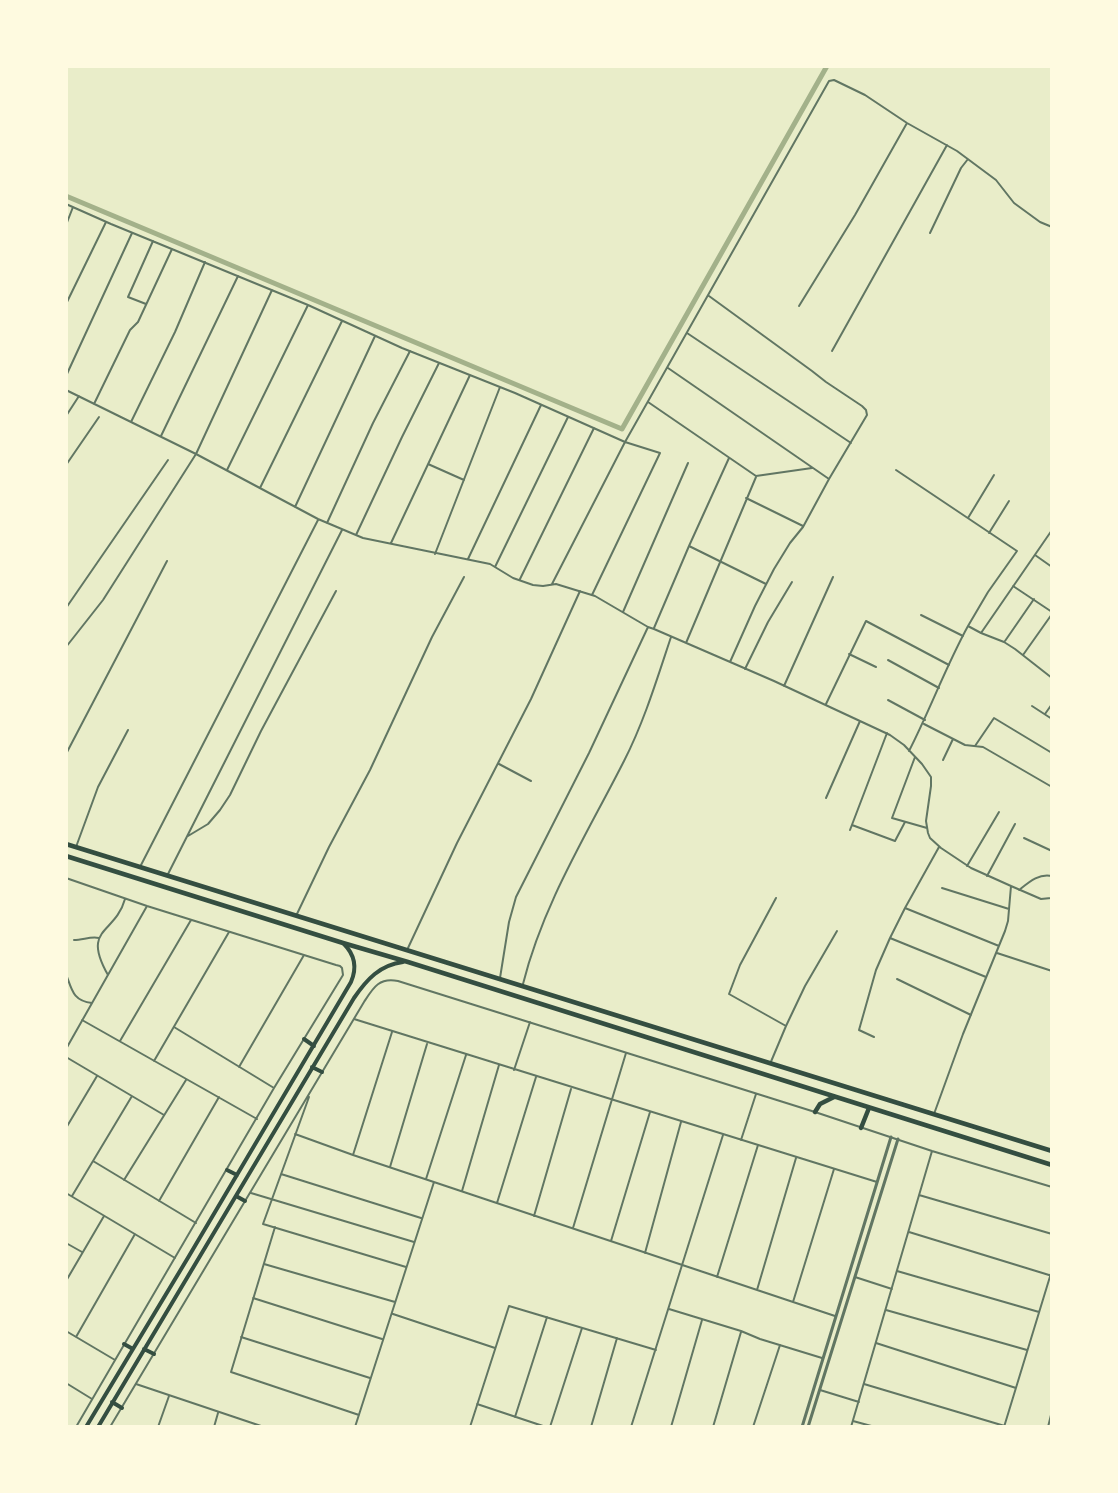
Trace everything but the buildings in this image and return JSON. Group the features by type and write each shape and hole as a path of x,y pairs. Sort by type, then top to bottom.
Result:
{"highway":[{"path":"66,844 1052,1151"},
{"path":"66,856 1052,1165"},
{"path":"815,1112 820,1104 834,1097"},
{"path":"861,1128 869,1108"},
{"path":"1009,1152 1013,1146 1013,1139"},
{"path":"1034,1160 1034,1152 1038,1146"}],"main road":[{"path":"86,1427 351,982 354,962 351,953 343,944"},
{"path":"98,1427 358,992 373,975 385,966 408,962"},
{"path":"337,1007 342,1008 345,1013"},
{"path":"304,1039 314,1046"},
{"path":"312,1067 322,1072"},
{"path":"227,1170 237,1176"},
{"path":"236,1196 245,1201"},
{"path":"189,1256 192,1261 198,1260"},
{"path":"178,1274 183,1275 186,1279"},
{"path":"124,1344 133,1348"},
{"path":"144,1349 154,1354"},
{"path":"112,1402 122,1407"}],"street":[{"path":"552,584 625,442 829,81 834,80 865,95 968,159 996,180 1014,203 1040,222 1052,227"},
{"path":"799,306 855,215 907,123"},
{"path":"832,351 947,146"},
{"path":"930,233 968,159"},
{"path":"66,204 308,305 375,336 500,387 625,442 660,453 592,595"},
{"path":"66,225 73,207"},
{"path":"66,304 106,222"},
{"path":"66,376 132,233"},
{"path":"146,304 128,297 153,241"},
{"path":"94,404 130,330 138,321 172,249"},
{"path":"131,422 175,332 205,262"},
{"path":"161,437 238,276"},
{"path":"66,647 103,600 196,454 272,290"},
{"path":"709,296 862,406 867,415 803,527 790,543 766,584 730,662"},
{"path":"226,470 308,305"},
{"path":"260,488 342,320"},
{"path":"687,333 850,443"},
{"path":"295,507 375,336"},
{"path":"327,523 373,423 410,351"},
{"path":"356,535 439,363"},
{"path":"667,367 829,479"},
{"path":"391,543 470,375"},
{"path":"435,554 500,387"},
{"path":"66,390 196,454 327,523 363,538 490,564 520,580 543,586 556,584 592,595 648,627 887,733 904,745 928,772 931,781 926,821 930,838 967,866 987,876 1041,899 1052,898"},
{"path":"66,416 80,396"},
{"path":"648,402 756,476 813,468"},
{"path":"468,559 541,405"},
{"path":"66,465 99,417"},
{"path":"495,567 568,417"},
{"path":"520,580 594,428"},
{"path":"654,629 729,458"},
{"path":"66,608 168,459"},
{"path":"623,613 688,463"},
{"path":"428,464 464,480"},
{"path":"896,470 1017,551 988,592 968,626 909,751"},
{"path":"968,518 994,475"},
{"path":"687,643 756,476"},
{"path":"746,498 803,527"},
{"path":"989,533 1009,501"},
{"path":"140,867 318,519"},
{"path":"167,876 343,529"},
{"path":"981,633 1052,531"},
{"path":"689,546 766,584"},
{"path":"1035,555 1052,567"},
{"path":"66,754 167,561"},
{"path":"296,916 370,770 432,637 464,577"},
{"path":"784,686 833,577"},
{"path":"746,669 768,622 792,582"},
{"path":"1013,586 1052,613 1023,656"},
{"path":"188,837 208,824 230,795 261,731 336,591"},
{"path":"407,951 457,843 531,699 580,591"},
{"path":"1004,642 1034,599"},
{"path":"921,615 963,636"},
{"path":"826,705 866,621 949,665"},
{"path":"968,626 1004,642 1052,678"},
{"path":"499,980 509,922 516,897 589,753 648,627"},
{"path":"522,987 530,956 547,911 625,759 644,715 671,636"},
{"path":"849,654 876,667"},
{"path":"888,660 939,688"},
{"path":"888,700 925,720"},
{"path":"1044,714 1052,704"},
{"path":"1032,706 1052,719"},
{"path":"975,746 994,718 1052,753"},
{"path":"826,798 860,721"},
{"path":"923,724 965,745 983,747 1052,787"},
{"path":"76,847 98,787 128,730"},
{"path":"850,830 887,733"},
{"path":"943,760 953,740"},
{"path":"915,757 892,818 927,828"},
{"path":"499,764 531,781"},
{"path":"967,866 999,812"},
{"path":"852,825 895,841 905,822"},
{"path":"987,876 1015,824"},
{"path":"1024,838 1052,851"},
{"path":"874,1037 859,1030 876,970 905,908 939,847"},
{"path":"1019,890 1034,878 1044,874 1052,876"},
{"path":"66,878 125,899 340,966 343,971 76,1427"},
{"path":"934,1114 1005,931 1011,886"},
{"path":"942,888 1009,909"},
{"path":"776,898 740,965 729,994 786,1026"},
{"path":"108,975 100,961 97,946 102,933 123,908 125,899"},
{"path":"66,1049 67,1043 147,906"},
{"path":"905,908 999,946"},
{"path":"120,1041 191,920"},
{"path":"770,1064 805,986 837,931"},
{"path":"154,1061 229,932"},
{"path":"74,940 99,938"},
{"path":"890,938 986,977"},
{"path":"997,952 1052,971"},
{"path":"239,1067 304,955"},
{"path":"66,974 72,991 78,999 92,1003"},
{"path":"897,979 971,1015"},
{"path":"110,1427 354,1019 376,985 381,982 391,980 530,1022 1052,1187"},
{"path":"354,1019 877,1182"},
{"path":"82,1020 257,1119"},
{"path":"514,1070 530,1022"},
{"path":"174,1027 274,1088"},
{"path":"353,1155 392,1032"},
{"path":"390,1167 428,1043"},
{"path":"573,1228 627,1053"},
{"path":"426,1179 466,1055"},
{"path":"66,1057 164,1114"},
{"path":"462,1191 499,1065"},
{"path":"66,1128 98,1076"},
{"path":"497,1203 536,1076"},
{"path":"124,1180 186,1079"},
{"path":"534,1215 572,1088"},
{"path":"311,1090 263,1224 406,1267"},
{"path":"741,1140 756,1094"},
{"path":"72,1196 132,1096"},
{"path":"159,1201 219,1097"},
{"path":"610,1241 650,1112"},
{"path":"645,1253 681,1122"},
{"path":"295,1134 835,1316"},
{"path":"631,1427 723,1134"},
{"path":"802,1427 891,1137"},
{"path":"808,1427 898,1139"},
{"path":"717,1277 758,1145"},
{"path":"851,1427 932,1150"},
{"path":"757,1290 796,1157"},
{"path":"93,1161 196,1223"},
{"path":"793,1302 834,1169"},
{"path":"281,1174 422,1218"},
{"path":"356,1427 434,1182"},
{"path":"250,1192 414,1242"},
{"path":"66,1193 175,1258"},
{"path":"920,1196 1052,1234"},
{"path":"66,1281 105,1215"},
{"path":"275,1227 231,1372 359,1415"},
{"path":"76,1337 135,1233"},
{"path":"909,1233 1050,1275"},
{"path":"66,1243 82,1253"},
{"path":"264,1264 395,1302"},
{"path":"1004,1426 1052,1270"},
{"path":"897,1271 1039,1312"},
{"path":"855,1277 892,1289"},
{"path":"253,1298 383,1339"},
{"path":"470,1427 509,1306 656,1350"},
{"path":"669,1309 741,1330 760,1339 822,1358"},
{"path":"886,1310 1028,1350"},
{"path":"392,1314 495,1348"},
{"path":"515,1417 547,1317"},
{"path":"671,1427 702,1320"},
{"path":"477,1404 548,1427 582,1328"},
{"path":"713,1427 741,1330"},
{"path":"66,1331 115,1360"},
{"path":"241,1337 371,1378"},
{"path":"591,1427 617,1338"},
{"path":"876,1343 1016,1388"},
{"path":"753,1427 780,1345"},
{"path":"66,1383 92,1399"},
{"path":"136,1384 264,1427"},
{"path":"864,1384 1008,1427"},
{"path":"820,1390 859,1402"},
{"path":"158,1427 169,1396"},
{"path":"1048,1427 1052,1411"},
{"path":"214,1427 218,1413"},
{"path":"853,1421 875,1427"}],"waterway":[{"path":"66,196 622,429 827,66"}]}
